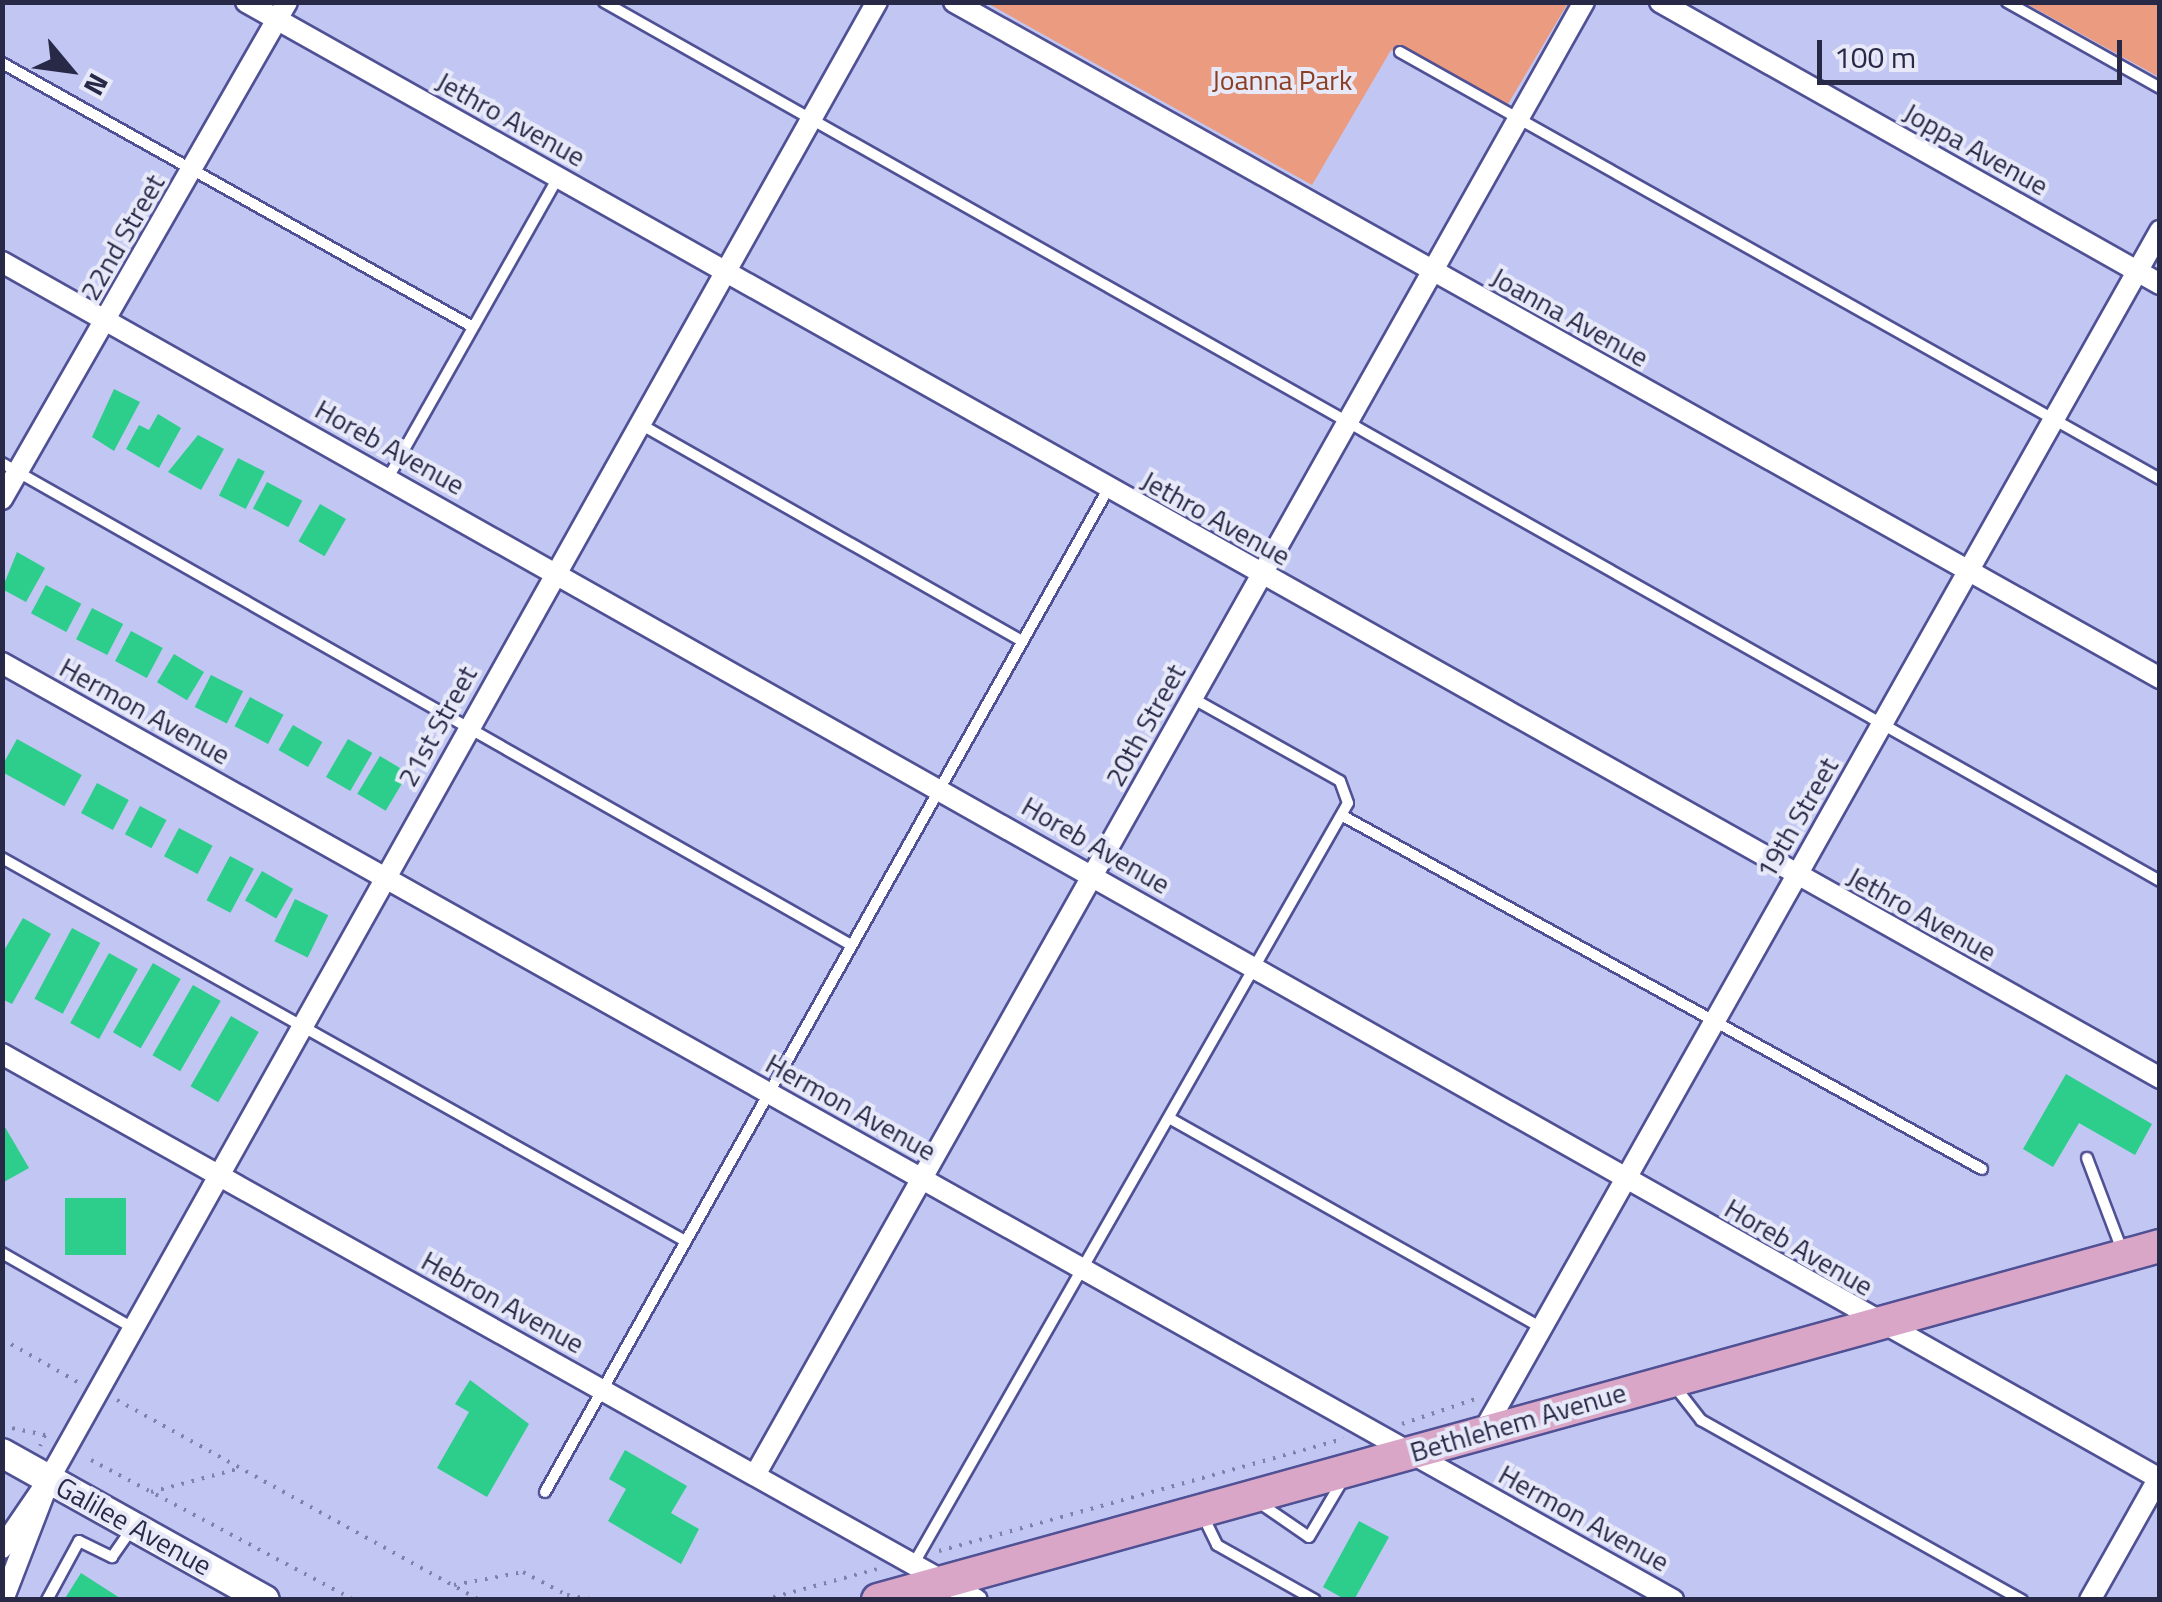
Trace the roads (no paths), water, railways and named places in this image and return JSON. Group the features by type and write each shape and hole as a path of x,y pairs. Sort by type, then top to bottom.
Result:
{"main road":[{"name":"Bethlehem Avenue","path":"878,1600 2160,1246"}],"street":[{"name":"Jethro Avenue","path":"246,2 282,11 724,273 2160,1078"},
{"name":"21st Street","path":"2,1548 49,1479 877,2"},
{"name":"Joanna Avenue","path":"954,2 2160,678"},
{"name":"20th Street","path":"754,1475 1584,2"},
{"name":"Joppa Avenue","path":"1660,2 2160,284"},
{"name":"22nd Street","path":"2,498 10,467 106,320 282,11"},
{"name":"19th Street","path":"1483,1432 1623,1176 2160,232"},
{"name":"Horeb Avenue","path":"2,262 1093,874 1874,1322 2159,1478"},
{"name":"Hermon Avenue","path":"2,662 1672,1600"},
{"name":"Hebron Avenue","path":"2,1054 976,1600"},
{"name":"Galilee Avenue","path":"2,1453 265,1600"},
{"path":"2090,1600 2159,1478"},
{"name":"21st Street","path":"3,1600 49,1479"}],"lane":[{"path":"604,2 2160,880"},
{"path":"2008,2 2160,88"},
{"path":"1400,52 1517,122 2160,479"},
{"path":"2,63 473,327"},
{"path":"388,478 558,176"},
{"path":"639,424 1022,641"},
{"path":"10,467 852,945"},
{"path":"544,1492 1108,489"},
{"path":"911,1562 1085,1269 1343,816 1348,798 1340,781 1192,698"},
{"path":"1343,816 1982,1169"},
{"path":"2,858 686,1241"},
{"path":"1171,1119 1540,1327"},
{"path":"2087,1158 2124,1256"},
{"path":"2,1253 132,1328"},
{"path":"1670,1380 1701,1420 2022,1600"},
{"path":"1250,1496 1310,1538 1348,1473"},
{"path":"1200,1510 1217,1545 1314,1600"},
{"path":"46,1600 78,1541 112,1557 134,1526"}],"park label":[{"name":"Joanna Park","path":"1282,80"}]}
